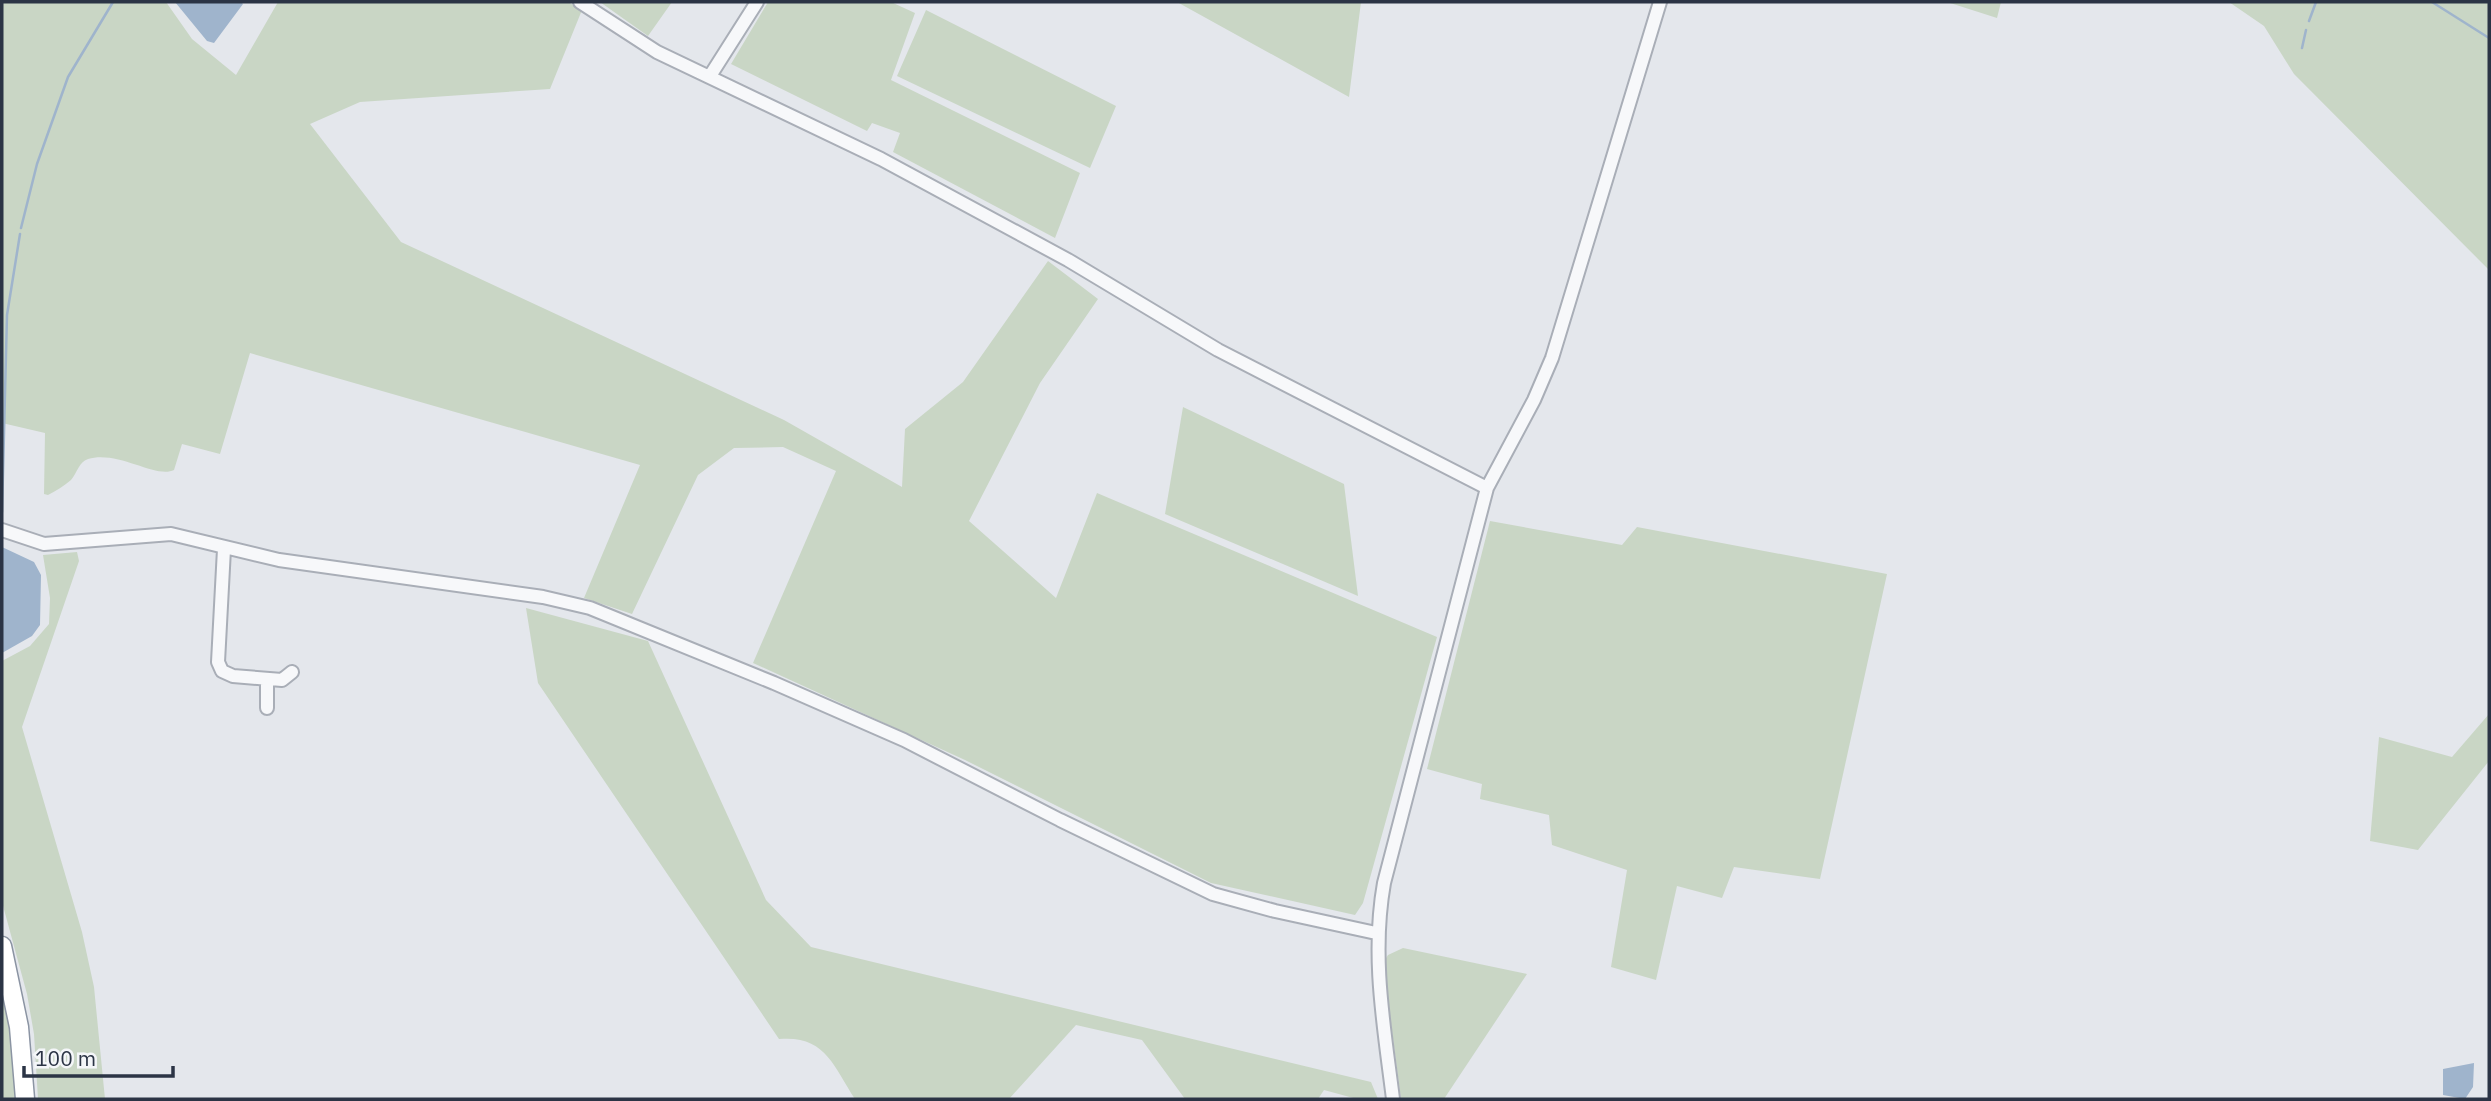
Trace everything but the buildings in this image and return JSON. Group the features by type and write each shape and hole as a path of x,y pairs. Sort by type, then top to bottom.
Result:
{"highway":[{"path":"2,946 19,1027 25,1099"}],"street":[{"path":"580,2 657,52 881,159 1068,260 1218,350 1488,488"},
{"path":"710,76 757,2"},
{"path":"1393,1099 1377,970 1376,933 1384,883 1488,488 1534,400 1552,358 1660,2"},
{"path":"2,530 44,544 171,534 223,549 279,560 543,597 590,608 774,682 904,740 1213,894 1275,911 1376,933"},
{"path":"223,549 218,662 227,675 282,680 292,673"},
{"path":"267,679 267,708"}],"green space":[{"path":"2,2 166,2 192,39 236,75 278,2 568,2 582,10 550,89 360,102 310,124 401,242 784,420 902,487 905,429 963,382 1048,261 1098,299 1040,383 969,521 1056,598 1097,493 1437,637 1363,903 1355,915 1211,883 965,760 753,663 836,471 783,447 734,448 698,475 632,614 584,598 640,465 250,353 220,454 182,444 174,470 166,472 112,458 88,459 68,482 48,495 44,494 45,433 2,423"},
{"path":"600,2 672,2 648,36"},
{"path":"768,2 891,2 915,13 891,80 1080,173 1055,238 893,152 900,133 872,123 867,131 731,64"},
{"path":"1177,2 1361,2 1349,97"},
{"path":"1947,2 2001,2 1997,18"},
{"path":"2229,2 2489,2 2489,270 2294,74 2264,26"},
{"path":"926,10 1116,106 1090,168 897,76"},
{"path":"1183,407 1344,484 1358,596 1165,514"},
{"path":"1490,521 1622,545 1637,527 1887,574 1820,879 1734,867 1722,898 1677,886 1656,980 1611,967 1627,870 1552,845 1549,815 1480,799 1482,784 1427,769"},
{"path":"77,552 79,561 22,727 82,932 94,987 105,1099 38,1099 34,1034 27,994 2,902 2,661 30,646 49,624 50,598 43,555"},
{"path":"526,608 648,641 766,900 811,947 1371,1082 1378,1099 1357,1099 1324,1090 1318,1099 1185,1099 1142,1040 1076,1025 1009,1099 855,1099 833,1064 817,1047 795,1039 779,1039 538,683"},
{"path":"2489,714 2489,761 2418,850 2370,841 2379,737 2452,757"},
{"path":"1403,948 1527,974 1444,1099 1401,1099 1383,963 1388,955"},
{"path":"2,977 10,1017 17,1099 2,1099"}],"water":[{"path":"175,2 243,4 214,43 207,41"},
{"path":"2,547 34,562 41,575 40,625 32,636 2,653"},
{"path":"2474,1063 2473,1087 2465,1099 2443,1095 2443,1069"}],"waterway":[{"path":"21,228 37,164 68,77 113,2"},
{"path":"2309,21 2316,2"},
{"path":"2432,2 2489,38"},
{"path":"2302,48 2306,30"},
{"path":"2,512 7,315 20,234"}]}
